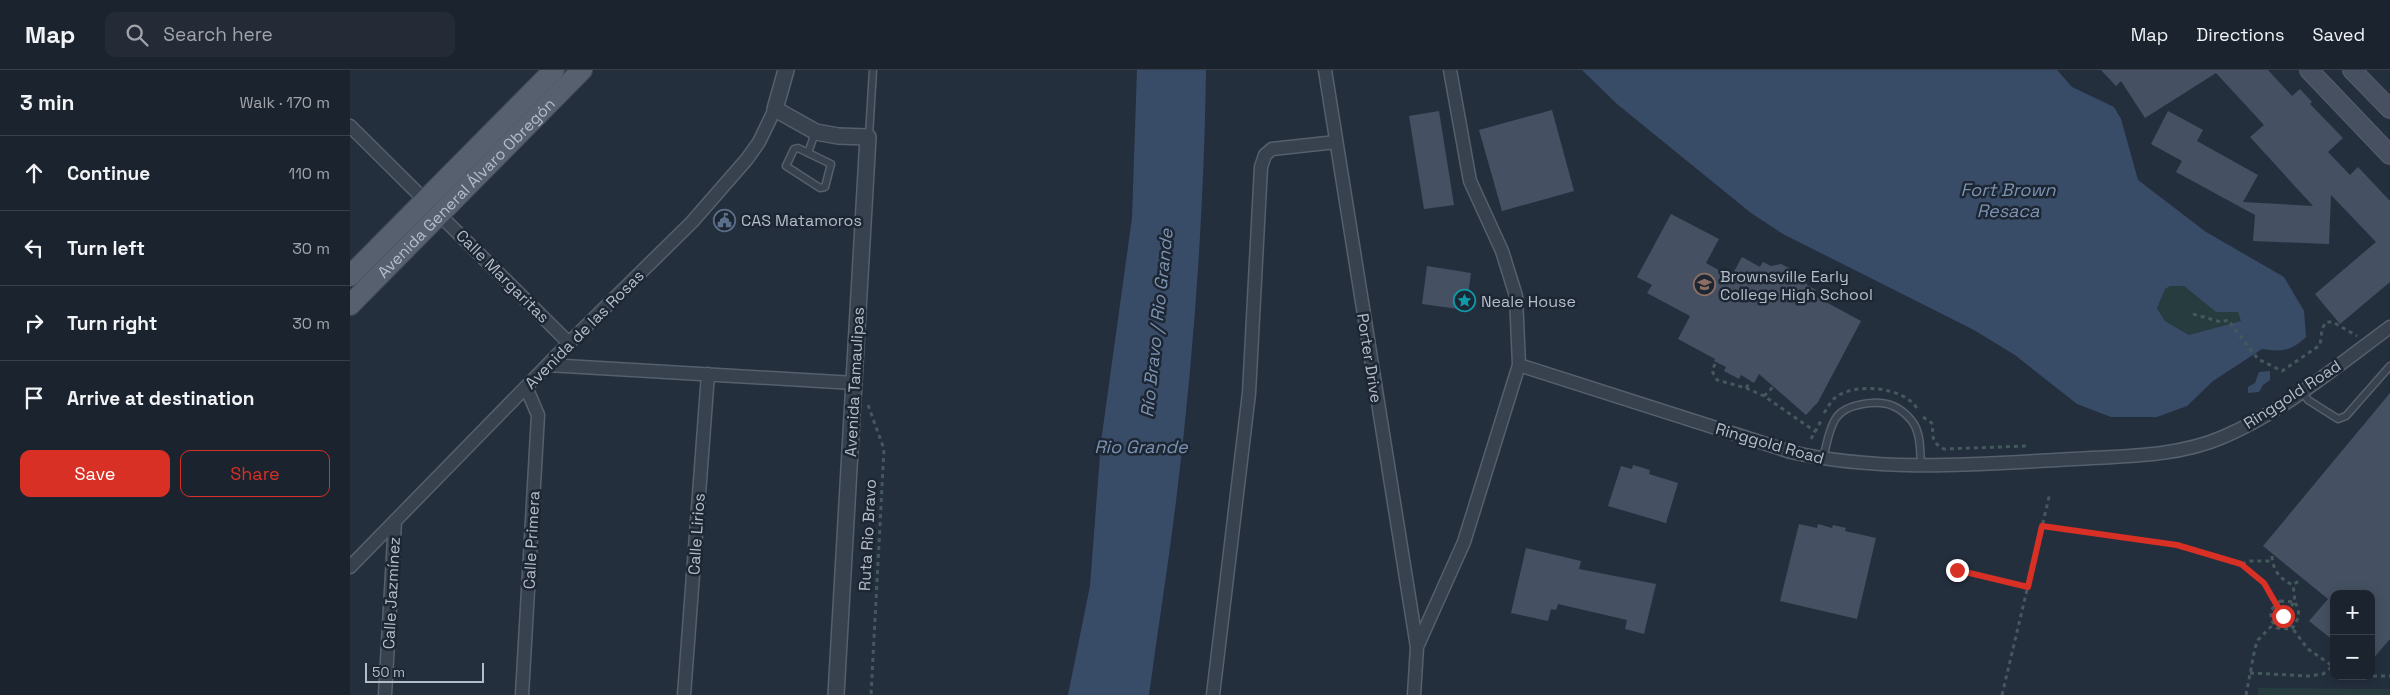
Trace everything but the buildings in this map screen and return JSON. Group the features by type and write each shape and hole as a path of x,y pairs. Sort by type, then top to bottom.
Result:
{"main road":[{"name":"Avenida General Álvaro Obregón","path":"350,276 554,70"},
{"name":"Avenida General Álvaro Obregón","path":"350,305 582,70"},
{"path":"2309,70 2390,155"},
{"path":"2352,70 2390,109"}],"street":[{"name":"Avenida de las Rosas","path":"350,568 526,387 692,222 728,183 759,142 775,109 786,70"},
{"name":"Porter Drive","path":"1325,70 1417,647"},
{"path":"1414,695 1417,647 1464,542 1519,365 1516,296 1502,251 1470,181 1450,70"},
{"path":"775,109 816,132 838,136 868,137"},
{"name":"Calle Margaritas","path":"350,126 570,343"},
{"name":"Avenida Tamaulipas","path":"836,695 868,137"},
{"path":"1213,695 1249,393 1261,167 1265,155 1272,149 1336,142"},
{"name":"Ringgold Road","path":"1519,365 1791,452 1823,460 1871,465 1921,464 2159,454 2222,438 2256,421 2302,392 2368,343 2387,332"},
{"path":"548,365 854,383"},
{"name":"Calle Lirios","path":"684,695 708,374"},
{"name":"Calle Primera","path":"522,695 538,415 526,387"},
{"name":"Calle Jazmínez","path":"386,695 395,521"}],"lane":[{"name":"Avenida Tamaulipas","path":"868,137 873,70"},
{"path":"808,153 816,132"},
{"path":"798,148 808,153 831,164 825,187 820,188 786,166 794,149 798,148"},
{"path":"2302,392 2308,400 2338,419 2346,416 2390,366"},
{"path":"1823,460 1829,432 1837,416 1851,406 1864,404 1891,405 1904,413 1915,426 1919,439 1921,464"}],"path":[{"path":"2193,314 2221,322 2228,320 2258,359 2282,371 2320,345 2322,329 2326,322 2332,322 2368,343"},
{"path":"1715,364 1712,371 1717,380 1746,388 1764,396 1816,432"},
{"path":"1746,388 1750,382"},
{"name":"Ruta Rio Bravo","path":"854,383 866,401 884,450 871,695"},
{"path":"1764,396 1775,385"},
{"path":"2002,695 2050,493"},
{"path":"2042,526 2177,545 2241,564 2264,583 2283,616 2308,649 2330,664"},
{"path":"2241,564 2249,561 2272,559 2276,573 2294,585"},
{"path":"1957,570 2028,587"},
{"path":"2294,585 2300,580"},
{"path":"2277,603 2271,615 2274,625 2282,630 2292,629 2299,619 2300,612 2295,602 2294,585"},
{"path":"2277,603 2295,602"},
{"path":"2246,695 2258,640 2295,602"},
{"path":"2250,673 2309,676 2322,674 2330,668"},
{"path":"2375,676 2390,676"}],"green space":[{"path":"2170,286 2184,286 2216,312 2238,312 2242,321 2189,335 2165,321 2157,307 2165,289"},
{"path":"2258,688 2390,689 2390,695 2258,695"}],"water":[{"name":"Rio Grande","path":"1137,70 1206,70 1200,229 1193,335 1183,440 1171,543 1149,695 1068,695 1090,586 1101,442 1132,218"},
{"name":"Fort Brown Resaca","path":"1582,70 2057,70 2072,87 2114,107 2121,119 2138,180 2206,232 2284,277 2304,311 2306,337 2291,348 2262,349 2213,381 2187,406 2157,417 2111,417 2077,404 2015,355 1974,330 1783,234 1751,213 1617,104","holes":["2170,286 2184,286 2216,312 2238,312 2241,321 2189,335 2165,321 2157,308 2165,289"]},
{"path":"2270,371 2270,380 2263,385 2259,392 2248,393 2248,387 2255,383 2259,372"}],"place":[{"name":"CAS Matamoros","path":"725,220"},
{"name":"Brownsville Early College High School","path":"1704,285"},
{"name":"Neale House","path":"1465,301"}],"route":[{"path":"1957,570 2028,587 2042,526 2059,530 2128,537 2177,545 2241,564 2264,583 2283,616"}],"water label":[{"name":"Río Bravo / Rio Grande","path":"1157,323"}]}
